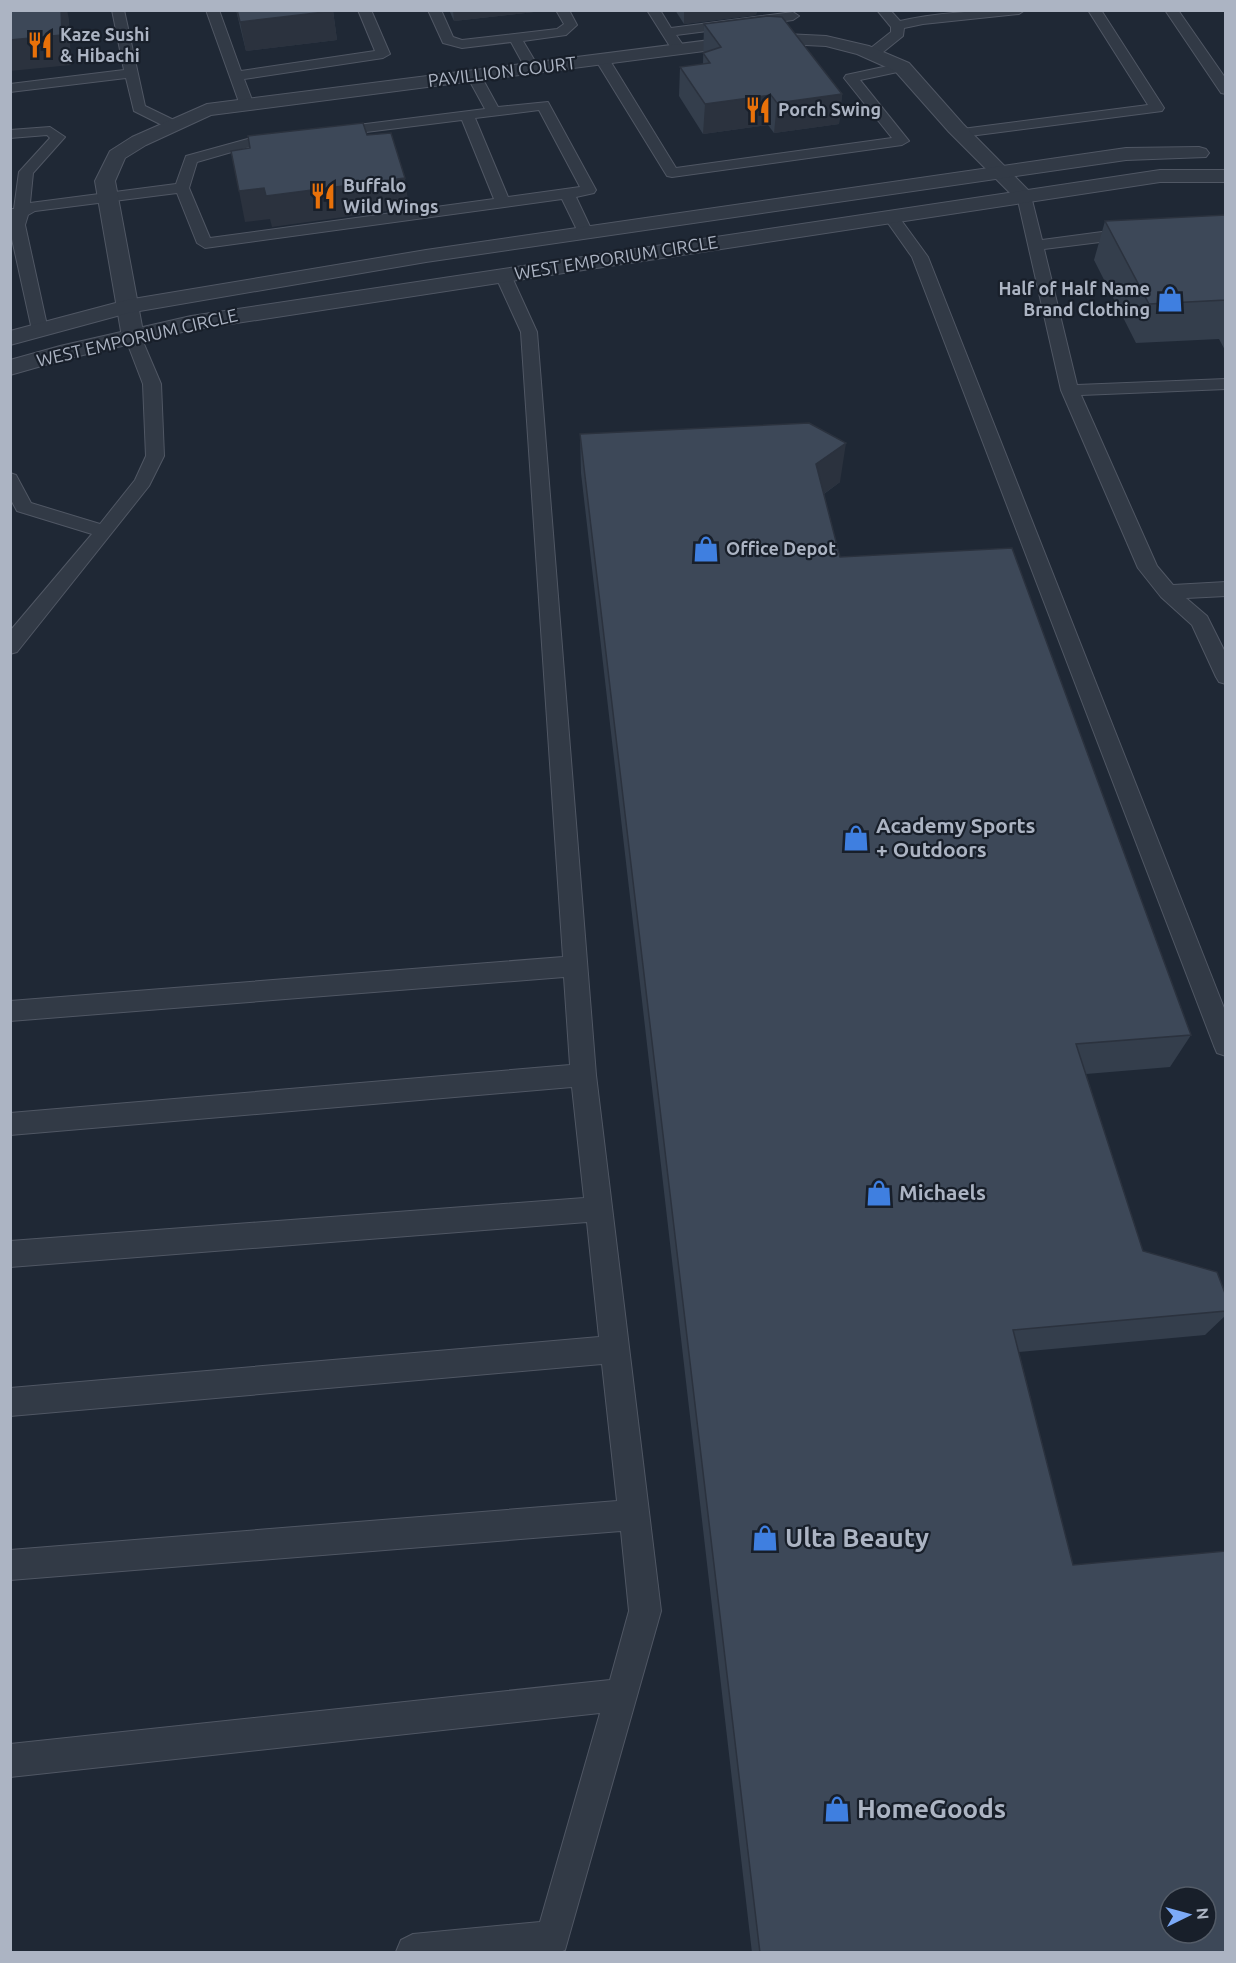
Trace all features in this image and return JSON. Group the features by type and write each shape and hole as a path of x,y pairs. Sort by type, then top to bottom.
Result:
{"street":[{"name":"PAVILLION COURT","path":"133,337 105,181 117,155 139,141 207,110 765,38 826,41 872,54 902,67 1024,196"},
{"name":"WEST EMPORIUM CIRCLE","path":"10,338 127,307 414,258 1126,154 1218,154"},
{"name":"WEST EMPORIUM CIRCLE","path":"10,368 60,353 191,323 1160,176 1226,176"},
{"path":"585,233 601,261"}],"lane":[{"path":"118,10 139,108 173,126"},
{"path":"212,10 247,105"},
{"path":"236,76 383,54 364,10"},
{"path":"434,10 448,40 462,44 561,32 571,26 562,10"},
{"path":"653,10 680,50"},
{"path":"872,54 898,33 897,26 883,10"},
{"path":"897,26 923,20 1019,10"},
{"path":"962,133 1157,108 1094,10"},
{"path":"1171,10 1226,90"},
{"path":"667,32 791,13 808,40"},
{"path":"515,38 532,68"},
{"path":"602,59 672,173 902,141 851,78 902,67"},
{"path":"10,88 131,73"},
{"path":"474,76 494,112"},
{"path":"543,105 589,190 205,243 182,188 190,159 255,141 467,115 543,105"},
{"path":"467,115 503,203"},
{"path":"10,134 50,131 58,137 18,179 17,225 40,330"},
{"path":"16,213 31,207 182,188"},
{"path":"567,194 585,233"},
{"path":"1024,196 1070,390 1148,568 1168,592 1200,621 1226,677"},
{"path":"891,216 920,257 1226,1046"},
{"path":"1036,244 1150,230"},
{"path":"413,1953 553,1945 645,1611 583,1075 529,332 503,275"},
{"path":"10,646 143,482 155,456 152,384 133,337"},
{"path":"1070,390 1226,384"},
{"path":"10,479 24,507 104,531"},
{"path":"10,521 24,507"},
{"path":"1168,592 1226,589"},
{"path":"10,1011 574,966"},
{"path":"10,1124 583,1075"},
{"path":"10,1254 599,1209"},
{"path":"10,1402 615,1349"},
{"path":"10,1564 634,1515"},
{"path":"10,1761 621,1695"}],"building":[{"path":"10,10 61,10 62,35 10,40"},
{"path":"237,10 333,10 333,11 240,22"},
{"path":"767,16 782,17 842,94 777,103 771,95 705,104 680,67 710,63 703,53 721,47 704,24"},
{"path":"363,123 367,135 391,133 405,178 266,196 264,188 239,191 231,151 250,148 248,136"},
{"path":"1226,215 1226,300 1149,304 1105,221"},
{"path":"809,423 846,443 816,464 840,557 1012,548 1191,1035 1076,1044 1143,1251 1217,1272 1226,1296 1226,1311 1013,1330 1073,1565 1226,1551 1226,1952 760,1953 580,434"}],"place":[{"name":"Kaze Sushi & Hibachi","path":"40,45"},
{"name":"Porch Swing","path":"758,110"},
{"name":"Buffalo Wild Wings","path":"323,196"},
{"name":"Half of Half Name Brand Clothing","path":"1170,299"},
{"name":"Office Depot","path":"706,549"},
{"name":"Academy Sports + Outdoors","path":"856,838"},
{"name":"Michaels","path":"879,1193"},
{"name":"Ulta Beauty","path":"765,1538"},
{"name":"HomeGoods","path":"837,1809"}]}
